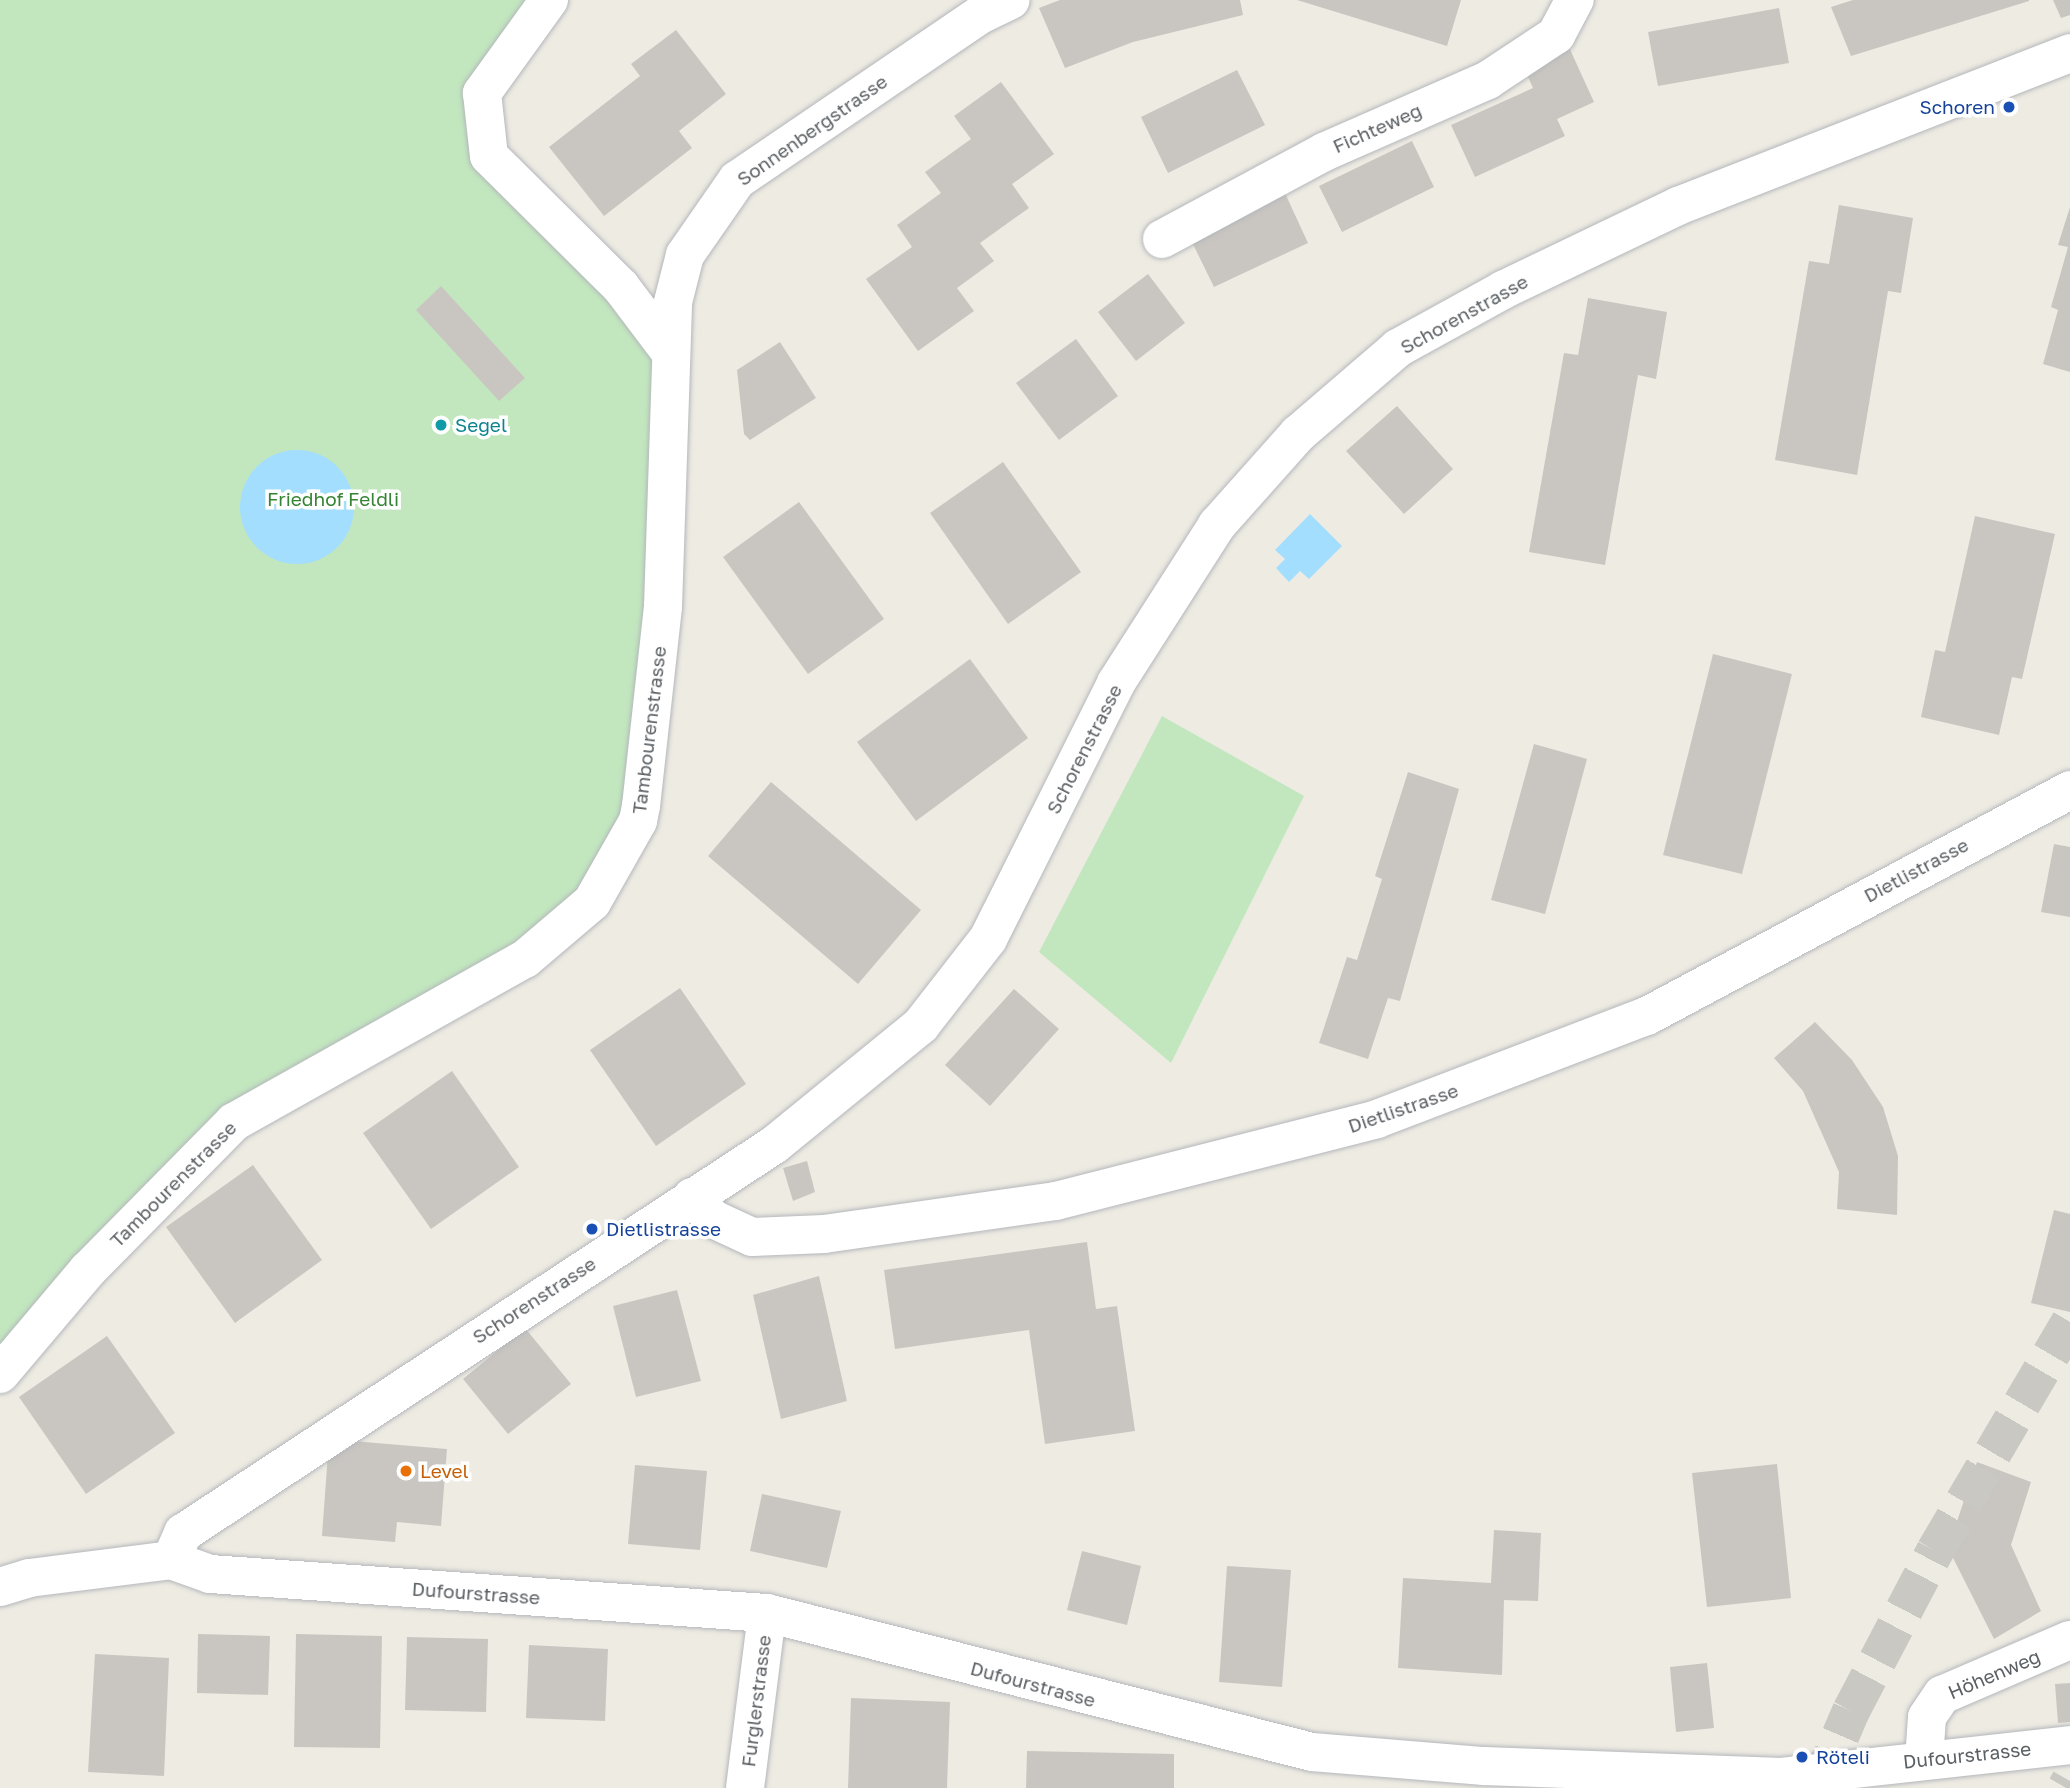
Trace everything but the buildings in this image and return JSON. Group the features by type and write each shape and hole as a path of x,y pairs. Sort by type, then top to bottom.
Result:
{"street":[{"path":"548,0 482,93 489,156 621,287 670,352"},
{"name":"Sonnenbergstrasse","path":"670,352 673,302 685,255 737,180 968,23 1011,0"},
{"name":"Fichteweg","path":"1162,239 1324,152 1488,80 1556,35 1575,0"},
{"name":"Schorenstrasse","path":"172,1560 183,1533 774,1145 921,1025 988,939 1116,683 1217,525 1298,434 1398,348 1503,290 1678,206 2070,53"},
{"name":"Tambourenstrasse","path":"0,1374 88,1270 233,1122 525,959 592,902 638,821 656,700 670,352"},
{"name":"Dietlistrasse","path":"692,1197 713,1219 752,1237 824,1234 1056,1201 1377,1119 1647,1016 2070,790"},
{"name":"Dufourstrasse","path":"0,1587 29,1578 172,1560 210,1574 767,1614 1312,1752 1485,1777 1781,1777 2070,1745"},
{"name":"Furglerstrasse","path":"745,1788 767,1614"},
{"name":"Höhenweg","path":"1924,1760 1927,1717 1941,1695 2070,1640"}],"green space":[{"name":"Friedhof Feldli","path":"0,0 549,0 482,93 489,156 670,352 638,821 592,902 234,1122 0,1374"},
{"path":"1162,716 1304,796 1171,1063 1039,952"}],"water":[{"path":"297,450 319,454 338,466 350,485 354,507 350,529 338,548 319,560 297,564 275,560 256,548 244,529 240,507 244,485 256,466 275,454"},
{"path":"1310,514 1342,546 1309,579 1300,571 1289,582 1276,568 1285,559 1275,550"}],"tunnel":[{"path":"1818,1788 1851,1711 1935,1551 2070,1322"},
{"path":"2066,1788 2070,1781"}],"place":[{"name":"Schoren","path":"2009,107"},
{"name":"Segel","path":"441,425"},
{"name":"Dietlistrasse","path":"592,1229"},
{"name":"Level","path":"406,1471"},
{"name":"Röteli","path":"1802,1757"}]}
